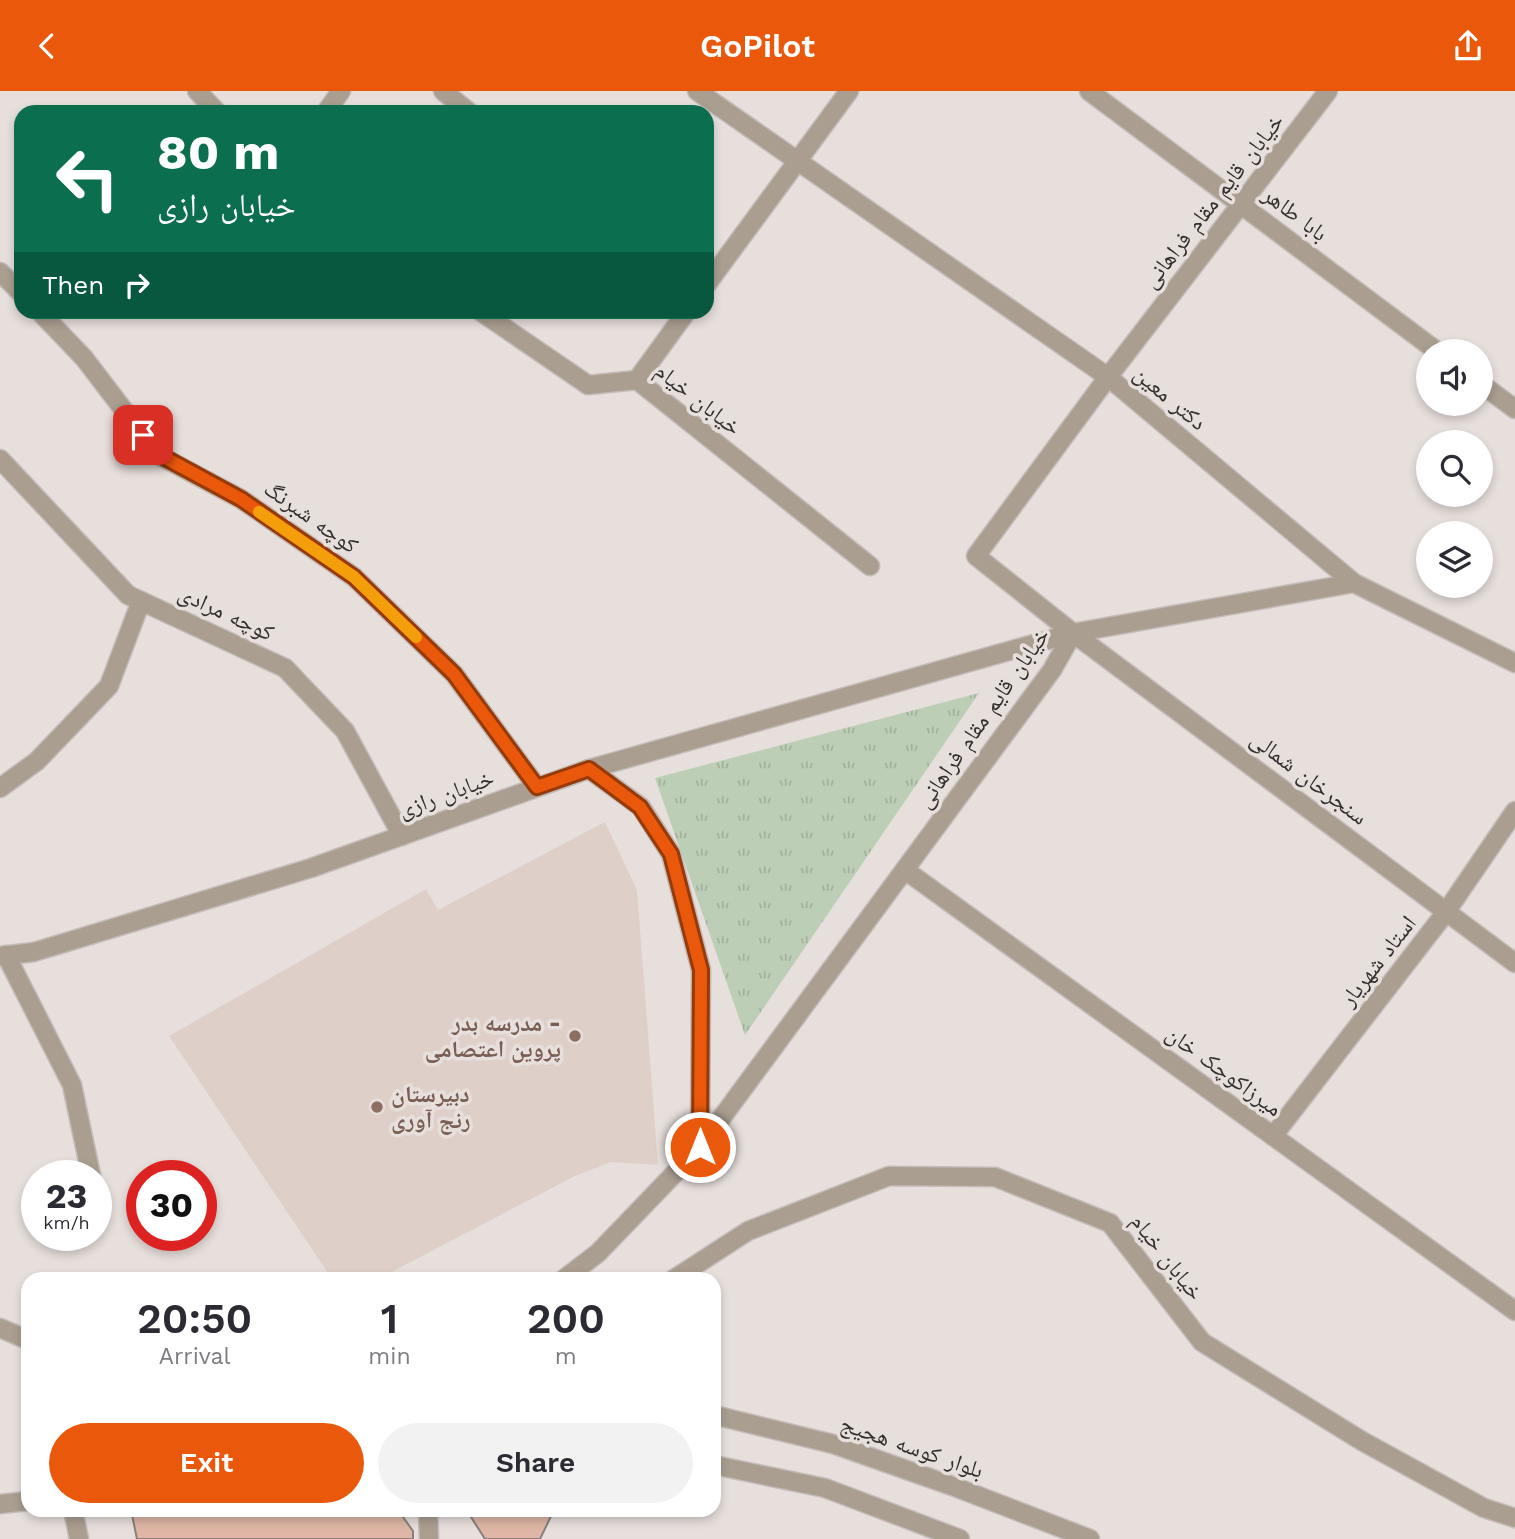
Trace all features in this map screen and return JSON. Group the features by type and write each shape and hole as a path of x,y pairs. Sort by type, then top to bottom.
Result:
{"street":[{"path":"197,91 210,105"},
{"path":"443,91 460,105"},
{"name":"دکتر معین","path":"697,91 1108,377 1354,583 1515,663"},
{"path":"714,275 849,91"},
{"name":"بابا طاهر","path":"1089,91 1421,339"},
{"name":"خیابان قایم مقام فراهانی","path":"573,1272 598,1253 700,1147 1052,670 1073,633 976,556 1108,377 1328,91"},
{"path":"0,272 14,286"},
{"name":"کوچه شبرنگ","path":"47,319 84,358 158,454 241,499 354,577 454,674 537,787"},
{"name":"خیابان خیام","path":"492,319 588,385 637,380 870,566"},
{"path":"637,380 681,319"},
{"path":"1493,393 1515,409"},
{"name":"کوچه مرادی","path":"0,459 128,595 285,668 345,731 402,836"},
{"name":"خیابان رازی","path":"3,955 34,952 311,868 589,769 1073,633 1354,583"},
{"path":"0,789 37,761 109,687 141,601"},
{"name":"سنجرخان شمالی","path":"1073,633 1515,963"},
{"path":"589,769 640,807 671,854 701,970 700,1147"},
{"name":"استاد شهریار","path":"1273,1136 1446,912 1515,811"},
{"name":"میرزاکوچک خان","path":"905,870 1515,1311"},
{"path":"3,955 72,1085 88,1160"},
{"name":"خیابان خیام","path":"685,1272 748,1231 889,1176 995,1177 1110,1223 1202,1342 1362,1441 1484,1508 1515,1518"},
{"path":"0,1328 21,1337"},
{"name":"بلوار کوسه هجیج","path":"721,1417 833,1444 1090,1539"},
{"path":"721,1466 825,1488 960,1539"},
{"path":"0,1504 21,1502"},
{"path":"74,1517 79,1539"},
{"path":"428,1517 429,1539"}],"shaded area":[{"name":"دبیرستان رنج آوری","path":"605,822 637,890 658,1165 611,1162 573,1177 391,1272 327,1272 169,1036 426,889 438,910"}],"green space":[{"path":"979,693 745,1035 655,778"}],"building":[{"path":"132,1517 403,1517 413,1531 413,1539 137,1539"},
{"path":"471,1517 551,1517 540,1539 485,1539"}],"slow traffic":[{"path":"259,512 354,577 416,637"}],"place":[{"name":"مدرسه بدر - پروین اعتصامی","path":"575,1036"},
{"name":"دبیرستان رنج آوری","path":"377,1107"}],"route":[{"path":"143,435 158,454 241,499 354,577 454,674 537,787 589,769 640,807 671,854 701,970 700,1147"}]}
